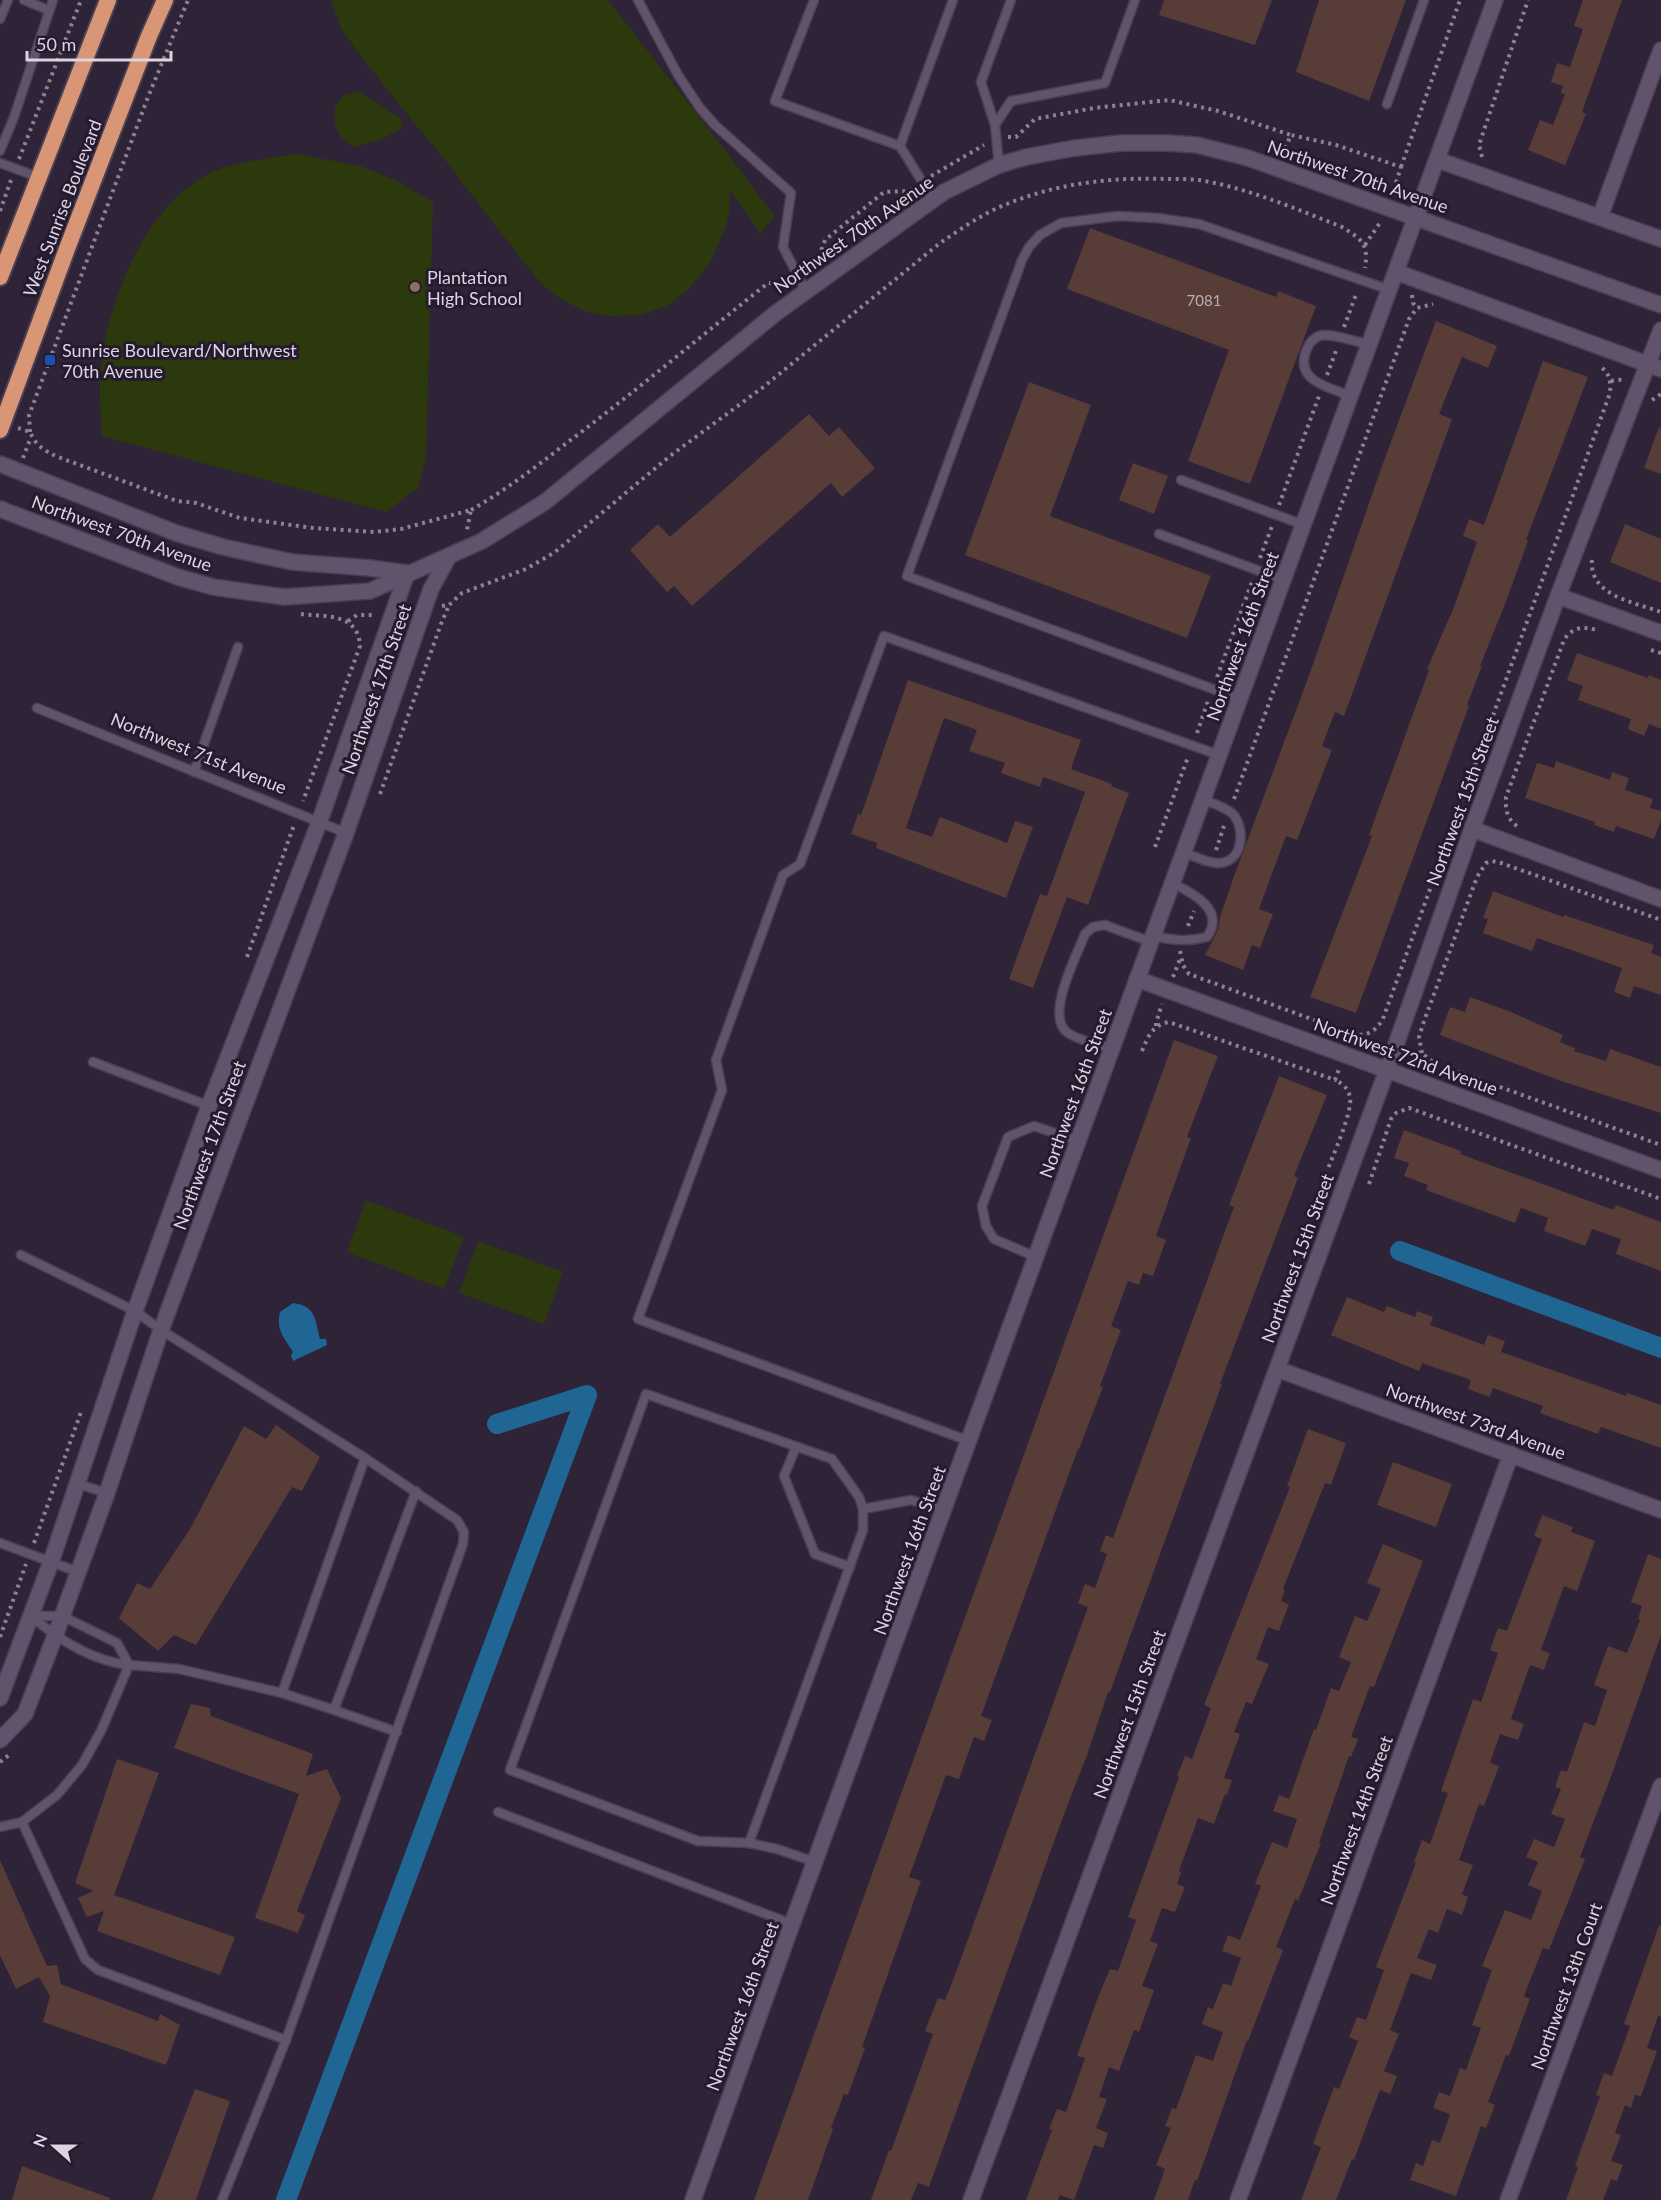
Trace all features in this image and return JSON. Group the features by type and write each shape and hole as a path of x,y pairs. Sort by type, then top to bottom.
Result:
{"highway":[{"name":"West Sunrise Boulevard","path":"0,277 108,0"},
{"name":"West Sunrise Boulevard","path":"1,427 68,246 165,0"}],"street":[{"name":"Northwest 16th Street","path":"693,2200 1495,0"},
{"path":"1600,217 1661,50"},
{"name":"Northwest 70th Avenue","path":"0,509 178,577 213,587 284,597 370,591 482,541 545,502 776,313 933,200 999,165 1026,157 1075,148 1121,143 1167,143 1197,145 1248,158 1661,305"},
{"path":"1438,160 1661,239"},
{"path":"1396,273 1654,367"},
{"name":"Northwest 15th Street","path":"971,2200 1387,1070 1472,829 1558,596 1654,367 1661,330"},
{"name":"Northwest 70th Avenue","path":"0,464 176,533 223,547 292,562 407,573"},
{"name":"Northwest 17th Street","path":"0,1740 25,1714 55,1636 161,1330 346,833 431,589 448,558"},
{"name":"Northwest 17th Street","path":"0,1698 51,1562 135,1311 209,1106 319,823 407,573"},
{"path":"1558,596 1661,633"},
{"path":"1472,829 1661,899"},
{"name":"Northwest 72nd Avenue","path":"1137,979 1661,1170"},
{"name":"Northwest 73rd Avenue","path":"1277,1369 1661,1510"},
{"name":"Northwest 14th Street","path":"1238,2200 1511,1454"},
{"name":"Northwest 13th Court","path":"1508,2200 1661,1786"}],"lane":[{"path":"0,20 8,0"},
{"path":"24,0 48,10"},
{"path":"0,151 14,117 53,0"},
{"path":"638,0 678,75 700,108 715,125 790,193 783,247 806,291"},
{"path":"814,0 775,101 900,146 933,200"},
{"path":"900,146 953,0"},
{"path":"999,165 995,125 981,82 1011,0"},
{"path":"995,125 1011,101 1105,83 1136,0"},
{"path":"1387,104 1424,0"},
{"path":"0,163 38,177"},
{"path":"1240,699 906,576 1022,260 1040,235 1061,223 1118,216 1158,218 1199,224 1390,290"},
{"path":"1351,396 1323,385 1305,373 1303,362 1309,343 1320,336 1370,345"},
{"path":"1181,480 1304,525"},
{"path":"1159,534 1284,580"},
{"path":"969,1441 638,1318 722,1090 716,1060 783,875 800,864 884,636 1219,755"},
{"path":"194,772 238,646"},
{"name":"Northwest 71st Avenue","path":"37,708 346,833"},
{"path":"1184,852 1211,862 1224,863 1232,858 1239,849 1241,836 1238,825 1230,812 1203,800"},
{"path":"1112,1049 1066,1032 1059,1021 1058,1006 1084,934 1092,927 1105,926 1152,939 1183,941 1207,937 1212,930 1213,919 1208,907 1198,897 1173,883"},
{"path":"93,1062 209,1106"},
{"path":"1036,1257 994,1239 986,1226 982,1206 1008,1137 1034,1126 1078,1141"},
{"path":"21,1255 135,1311 161,1330 416,1491 457,1520 464,1532 463,1544 286,2040 222,2200"},
{"path":"749,1843 863,1530 863,1509 859,1497 832,1459 646,1394 510,1770 698,1841 749,1843 777,1849 815,1862"},
{"path":"796,1447 783,1476 815,1554 850,1567"},
{"path":"282,1693 366,1458"},
{"path":"78,1484 106,1493"},
{"path":"334,1710 416,1491"},
{"path":"863,1509 911,1500 944,1510"},
{"path":"0,1543 78,1572"},
{"path":"31,1616 55,1636 108,1662 179,1669 282,1693 397,1732"},
{"path":"31,1616 62,1616 117,1643 129,1665"},
{"path":"0,1827 22,1822 57,1796 82,1765 101,1731 129,1665"},
{"path":"498,1812 792,1924"},
{"path":"22,1822 85,1959 98,1970 286,2040"}],"path":[{"path":"0,211 81,0"},
{"path":"188,0 148,97 29,415 30,432 44,451 58,458 172,499 204,506 240,518 313,528 375,532 401,529 471,510 463,550"},
{"path":"1155,847 1362,280 1366,266 1365,245 1388,207 1460,0"},
{"path":"1485,160 1481,156 1479,145 1528,0"},
{"path":"1277,168 1291,135 1336,145 1401,167"},
{"path":"424,609 449,605 462,593 526,569 555,552 670,456 762,388 940,243 1005,204 1084,182 1125,179 1198,180 1232,188 1342,227 1365,245"},
{"path":"1211,862 1409,319 1417,308 1423,305 1442,306"},
{"path":"1352,1034 1367,1034 1380,1024 1610,393 1611,381 1608,373 1595,363"},
{"path":"1,427 30,432"},
{"path":"1592,560 1592,575 1603,590 1661,612"},
{"path":"246,957 360,646 355,627 348,621 295,613"},
{"path":"348,621 357,615 392,614"},
{"path":"1519,828 1510,822 1505,806 1506,798 1564,640 1568,634 1580,627 1600,631"},
{"path":"1641,646 1661,653"},
{"path":"1422,1053 1419,1037 1423,1024 1477,877 1486,863 1492,861 1501,863 1661,920"},
{"path":"1198,897 1183,941 1180,958 1189,974 1198,978"},
{"path":"1156,1026 1158,1015"},
{"path":"1395,1048 1422,1053 1439,1065 1661,1145"},
{"path":"1326,1174 1350,1107 1348,1090 1335,1080"},
{"path":"1369,1184 1391,1119 1396,1113 1409,1108 1661,1199"},
{"path":"0,1637 85,1402"}],"green space":[{"path":"331,0 608,0 775,217 760,233 729,188 730,205 727,223 711,261 689,289 667,306 641,315 608,316 584,311 556,296 541,283 522,260 442,156 362,58 341,28"},
{"path":"360,92 399,117 402,127 386,137 356,147 349,144 338,132 334,115 339,100 345,95"},
{"path":"296,154 361,166 395,180 433,202 426,457 418,488 386,512 102,436 100,384 105,342 120,289 131,262 145,238 179,195 199,179 233,165"},
{"path":"366,1200 464,1237 444,1289 347,1252"},
{"path":"478,1241 563,1272 544,1324 459,1293"}],"water":[{"path":"293,1303 310,1310 320,1339 326,1339 327,1345 293,1361 291,1355 293,1352 282,1334 279,1319 280,1312"}],"building":[{"path":"1164,0 1272,0 1255,45 1159,15"},
{"path":"1319,0 1406,0 1369,101 1296,72"},
{"path":"1583,0 1622,0 1582,112 1586,114 1565,165 1528,150 1540,120 1553,125 1565,94 1561,93 1563,86 1551,82 1557,63 1570,67 1583,29 1574,26"},
{"path":"1090,228 1276,297 1278,291 1316,306 1250,484 1188,461 1229,350 1067,289"},
{"path":"1436,321 1497,346 1488,368 1462,357 1439,414 1452,419 1344,716 1335,712 1322,746 1332,750 1297,840 1286,836 1259,909 1273,914 1260,948 1252,945 1243,970 1205,955 1218,930 1233,879 1311,670 1382,466"},
{"path":"1543,361 1588,377 1480,666 1482,666 1467,705 1469,706 1356,1013 1310,997 1372,836 1369,835 1429,670 1427,669 1454,607 1477,542 1463,536 1469,519 1484,525"},
{"path":"1029,382 1091,405 1050,516 1211,576 1187,638 965,555"},
{"path":"809,414 829,436 839,427 875,468 842,497 831,483 692,606 674,586 667,592 630,550 658,524 670,537"},
{"path":"1659,427 1661,428 1661,474 1644,468"},
{"path":"1133,463 1168,476 1154,514 1119,500"},
{"path":"1625,524 1661,539 1661,583 1610,562"},
{"path":"1577,653 1648,678 1649,675 1661,680 1661,729 1649,724 1644,736 1628,729 1631,719 1578,700 1583,686 1567,680"},
{"path":"908,680 1081,740 1071,769 1112,784 1111,786 1129,793 1088,905 1067,897 1033,988 1009,979 1040,894 1047,896 1085,792 1043,777 1040,787 1001,773 1005,763 969,751 977,730 944,718 906,828 932,837 940,817 1007,843 1015,821 1033,827 1006,898 876,848 877,843 851,834 858,814 861,815"},
{"path":"1556,761 1610,780 1612,772 1629,778 1625,790 1653,799 1650,808 1661,811 1661,820 1654,839 1616,826 1614,832 1594,825 1595,822 1525,798 1537,763 1554,768"},
{"path":"1493,891 1563,917 1564,915 1654,945 1651,953 1661,957 1661,995 1634,986 1630,998 1614,992 1622,968 1537,938 1532,951 1483,933 1488,919 1483,918"},
{"path":"1470,997 1563,1035 1560,1042 1575,1048 1574,1051 1606,1061 1610,1049 1661,1067 1661,1113 1561,1081 1440,1035 1450,1007 1465,1012"},
{"path":"1174,1040 1218,1056 1187,1137 1191,1138 1156,1236 1166,1240 1153,1276 1143,1273 1139,1285 1128,1281 1111,1326 1121,1330 1100,1386 1103,1387 1078,1449 981,1716 992,1720 984,1741 974,1737 959,1779 946,1775 909,1877 921,1881 862,2047 865,2048 848,2095 844,2094 831,2128 833,2129 808,2200 754,2200"},
{"path":"1279,1076 1327,1095 1294,1176 1298,1178 1220,1384 1222,1384 929,2187 918,2183 911,2200 871,2200 933,2034 925,2031 938,1998 945,2000 958,1967 1088,1607 1078,1603 1085,1584 1095,1588 1107,1554 1100,1551 1106,1535 1113,1538 1234,1207 1229,1205"},
{"path":"1404,1130 1461,1151 1460,1154 1614,1210 1616,1205 1661,1222 1661,1271 1616,1254 1621,1239 1592,1229 1585,1246 1544,1231 1548,1218 1521,1208 1515,1223 1426,1190 1428,1185 1404,1176 1409,1163 1394,1158"},
{"path":"1347,1297 1384,1312 1387,1306 1415,1317 1417,1311 1433,1317 1430,1325 1484,1345 1488,1335 1505,1341 1501,1352 1626,1396 1627,1393 1661,1405 1661,1448 1601,1427 1598,1434 1540,1413 1543,1406 1493,1388 1490,1397 1468,1389 1471,1380 1422,1363 1419,1371 1331,1335"},
{"path":"276,1425 320,1457 302,1491 292,1487 196,1645 174,1635 158,1651 119,1618 137,1583 150,1589 190,1529 244,1426 266,1439"},
{"path":"1308,1429 1346,1443 1331,1485 1325,1483 1283,1589 1285,1589 1281,1601 1289,1604 1279,1631 1268,1627 1256,1659 1269,1664 1252,1704 1246,1702 1234,1732 1240,1734 1224,1778 1232,1780 1227,1795 1225,1794 1214,1824 1198,1818 1179,1871 1181,1872 1177,1884 1185,1887 1175,1912 1162,1908 1150,1941 1158,1944 1142,1986 1154,1990 1139,2032 1134,2030 1119,2071 1109,2067 1099,2097 1107,2099 1096,2128 1108,2133 1103,2148 1094,2145 1074,2200 1060,2195 1058,2200 1026,2200 1052,2130 1049,2129 1057,2109 1066,2112 1085,2058 1077,2056 1097,2000 1110,1969 1118,1971 1136,1920 1128,1917 1179,1777 1177,1776 1185,1756 1192,1759 1211,1708 1204,1705 1290,1487 1287,1486"},
{"path":"1393,1462 1452,1484 1436,1527 1377,1505"},
{"path":"1542,1515 1573,1527 1571,1532 1595,1541 1577,1591 1564,1586 1541,1650 1550,1653 1544,1670 1530,1665 1511,1719 1524,1724 1518,1740 1500,1734 1490,1763 1499,1766 1484,1806 1479,1804 1459,1860 1473,1865 1462,1894 1468,1897 1462,1915 1447,1909 1438,1933 1429,1929 1417,1958 1437,1965 1431,1980 1411,1973 1390,2030 1399,2034 1384,2071 1397,2076 1390,2094 1380,2090 1354,2160 1352,2159 1336,2200 1301,2200 1321,2147 1313,2144 1334,2087 1339,2089 1358,2041 1349,2037 1357,2017 1366,2020 1384,1970 1376,1967 1416,1863 1414,1862 1422,1840 1430,1844 1448,1793 1441,1791 1473,1699 1481,1702 1498,1653 1490,1650 1498,1628 1507,1631 1542,1539 1534,1536"},
{"path":"1383,1544 1423,1561 1374,1687 1370,1686 1351,1737 1358,1739 1351,1757 1349,1756 1319,1843 1321,1843 1298,1901 1295,1899 1276,1947 1283,1950 1247,2040 1197,2181 1195,2180 1188,2200 1154,2200 1165,2169 1156,2165 1171,2128 1165,2126 1172,2108 1176,2109 1196,2055 1213,2061 1223,2032 1202,2024 1208,2007 1213,2009 1223,1983 1231,1986 1241,1958 1222,1951 1228,1935 1240,1940 1261,1886 1255,1884 1272,1842 1287,1848 1297,1819 1273,1811 1279,1795 1289,1799 1331,1688 1339,1691 1351,1662 1339,1657 1355,1616 1367,1621 1381,1589 1367,1583"},
{"path":"1648,1554 1661,1559 1661,1635 1580,1857 1585,1859 1549,1950 1543,1948 1524,1996 1530,1999 1509,2056 1506,2055 1488,2102 1495,2105 1486,2128 1481,2126 1456,2196 1410,2180 1416,2163 1423,2166 1432,2140 1440,2143 1450,2114 1433,2108 1439,2092 1450,2096 1460,2068 1466,2070 1481,2028 1472,2025 1492,1970 1482,1966 1505,1910 1531,1920 1542,1891 1528,1885 1538,1862 1526,1857 1534,1839 1554,1847 1565,1819 1551,1814 1561,1789 1555,1787 1561,1770 1567,1772 1584,1722 1595,1726 1607,1690 1594,1685 1608,1646 1627,1653 1640,1620 1638,1619 1642,1606 1631,1602"},
{"path":"191,1704 210,1708 211,1716 313,1754 306,1776 327,1769 341,1798 297,1911 305,1915 298,1933 255,1918 299,1794 174,1748"},
{"path":"117,1759 159,1773 114,1895 235,1937 220,1975 97,1931 104,1911 87,1917 78,1898 93,1891 75,1883"},
{"path":"0,1860 47,1966 57,1965 61,1984 158,2021 160,2014 180,2025 166,2065 43,2022 50,1996 39,1977 16,1989 0,1955"},
{"path":"1659,1925 1661,1926 1661,2017 1658,2016 1647,2048 1657,2051 1641,2096 1635,2095 1631,2108 1625,2105 1615,2133 1621,2135 1611,2161 1623,2165 1617,2181 1611,2179 1603,2200 1566,2200 1578,2167 1575,2166 1600,2096 1596,2095 1604,2073 1612,2076 1630,2026 1624,2024"},
{"path":"195,2089 230,2101 196,2200 152,2200"},
{"path":"22,2166 110,2198 110,2200 12,2200"}],"waterway":[{"path":"1400,1251 1661,1348"},
{"path":"286,2200 587,1395 497,1424"}],"place":[{"name":"Plantation High School","path":"415,287"},
{"name":"Sunrise Boulevard/Northwest 70th Avenue","path":"50,360"}]}
